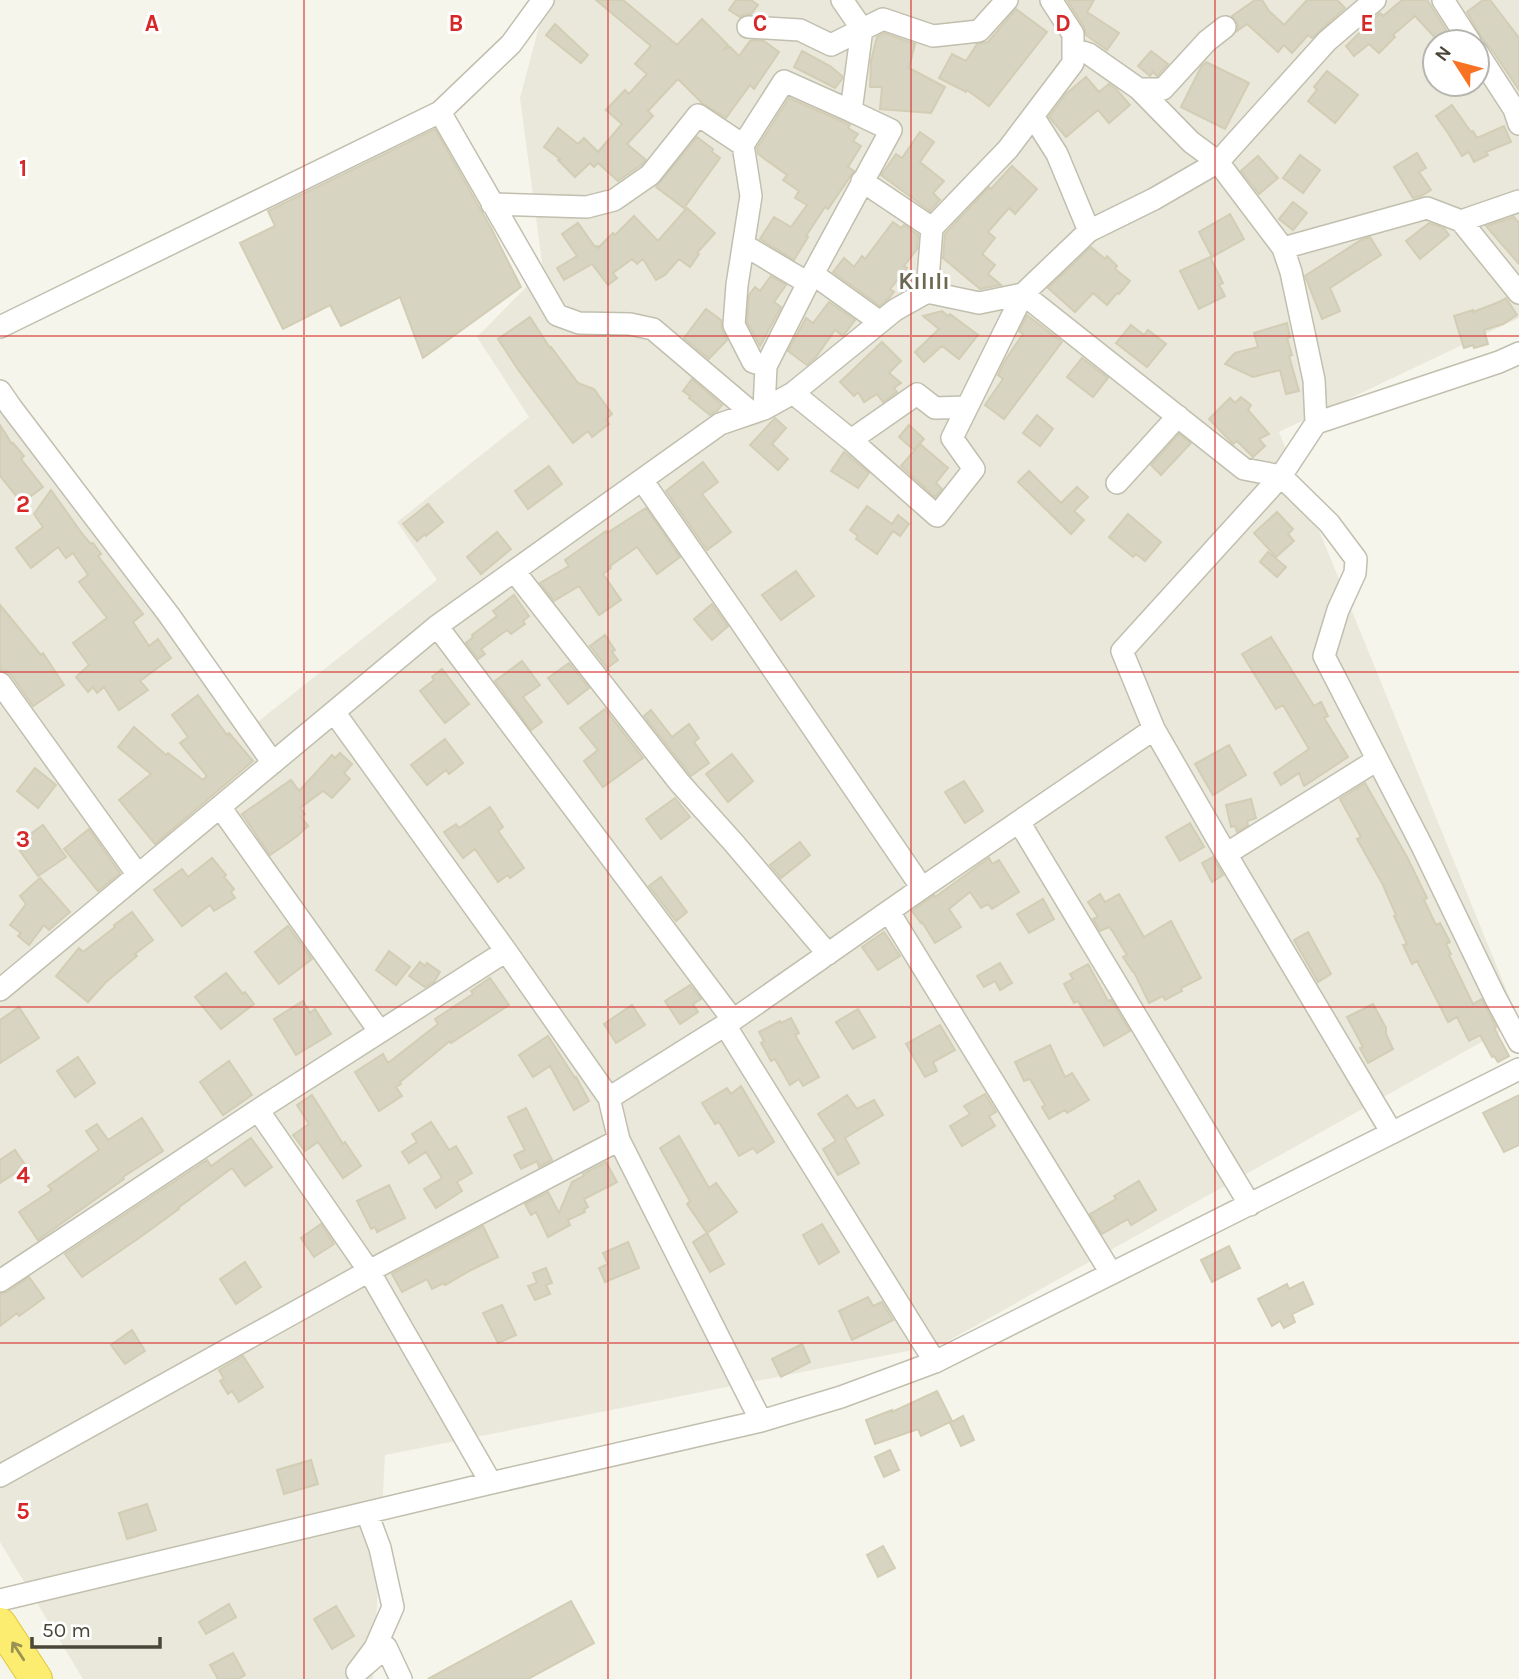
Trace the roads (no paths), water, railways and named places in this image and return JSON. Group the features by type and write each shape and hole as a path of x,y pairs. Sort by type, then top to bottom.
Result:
{"highway":[{"path":"0,1624 36,1679"}],"street":[{"path":"0,327 440,112 511,44 542,0"},
{"path":"842,0 862,29 852,111"},
{"path":"748,27 800,30 831,46 883,19 933,36 979,31 1007,0"},
{"path":"1051,0 1073,34 1079,55 1139,89 1191,142 1218,162 1283,248 1291,272 1314,380 1316,423 1280,476 1122,651 1154,729 1392,1133"},
{"path":"793,393 937,516 974,469 953,438 1023,294 1089,231 1154,199 1218,162 1326,41 1375,0"},
{"path":"1443,0 1461,28"},
{"path":"1139,89 1163,89 1207,41 1225,26"},
{"path":"927,292 932,228 1007,149 1079,55"},
{"path":"1491,74 1514,109 1519,124"},
{"path":"758,411 766,366 810,278 891,130 784,81 743,145 751,196 737,285 734,325 753,362 766,366"},
{"path":"440,112 557,315 579,323 630,324 653,329 758,411"},
{"path":"492,204 587,207 614,200 650,175 698,115 743,145"},
{"path":"1033,116 1057,154 1089,231"},
{"path":"862,181 932,228"},
{"path":"1461,221 1519,201"},
{"path":"1283,248 1427,208 1461,221 1519,293"},
{"path":"744,245 810,278 880,322"},
{"path":"4,977 138,875 437,626 720,424 758,411 793,393 895,310 927,292 979,303 1023,294 1244,469 1280,476 1329,523 1356,559 1355,573 1338,610 1324,656 1519,1042"},
{"path":"1316,423 1519,353"},
{"path":"0,391 169,615 273,762"},
{"path":"851,440 917,394 935,408 968,407"},
{"path":"1116,483 1178,416"},
{"path":"642,480 922,888"},
{"path":"514,571 679,782 828,954"},
{"path":"437,626 729,1023 935,1362"},
{"path":"0,683 138,875"},
{"path":"334,712 609,1098 619,1140 761,1422"},
{"path":"609,1098 729,1023 1154,729"},
{"path":"1226,854 1377,760"},
{"path":"220,807 380,1032"},
{"path":"1019,822 1250,1205"},
{"path":"888,912 1111,1273"},
{"path":"0,1281 258,1110 506,951"},
{"path":"0,1600 761,1422 841,1397 935,1362 1519,1069"},
{"path":"258,1110 369,1271 491,1483"},
{"path":"0,1476 369,1271 619,1140"},
{"path":"353,1675 375,1648 393,1606 380,1548 367,1513"},
{"path":"353,1675 386,1647 401,1679"}],"district":[{"name":"Kılılı","path":"924,281"}]}
